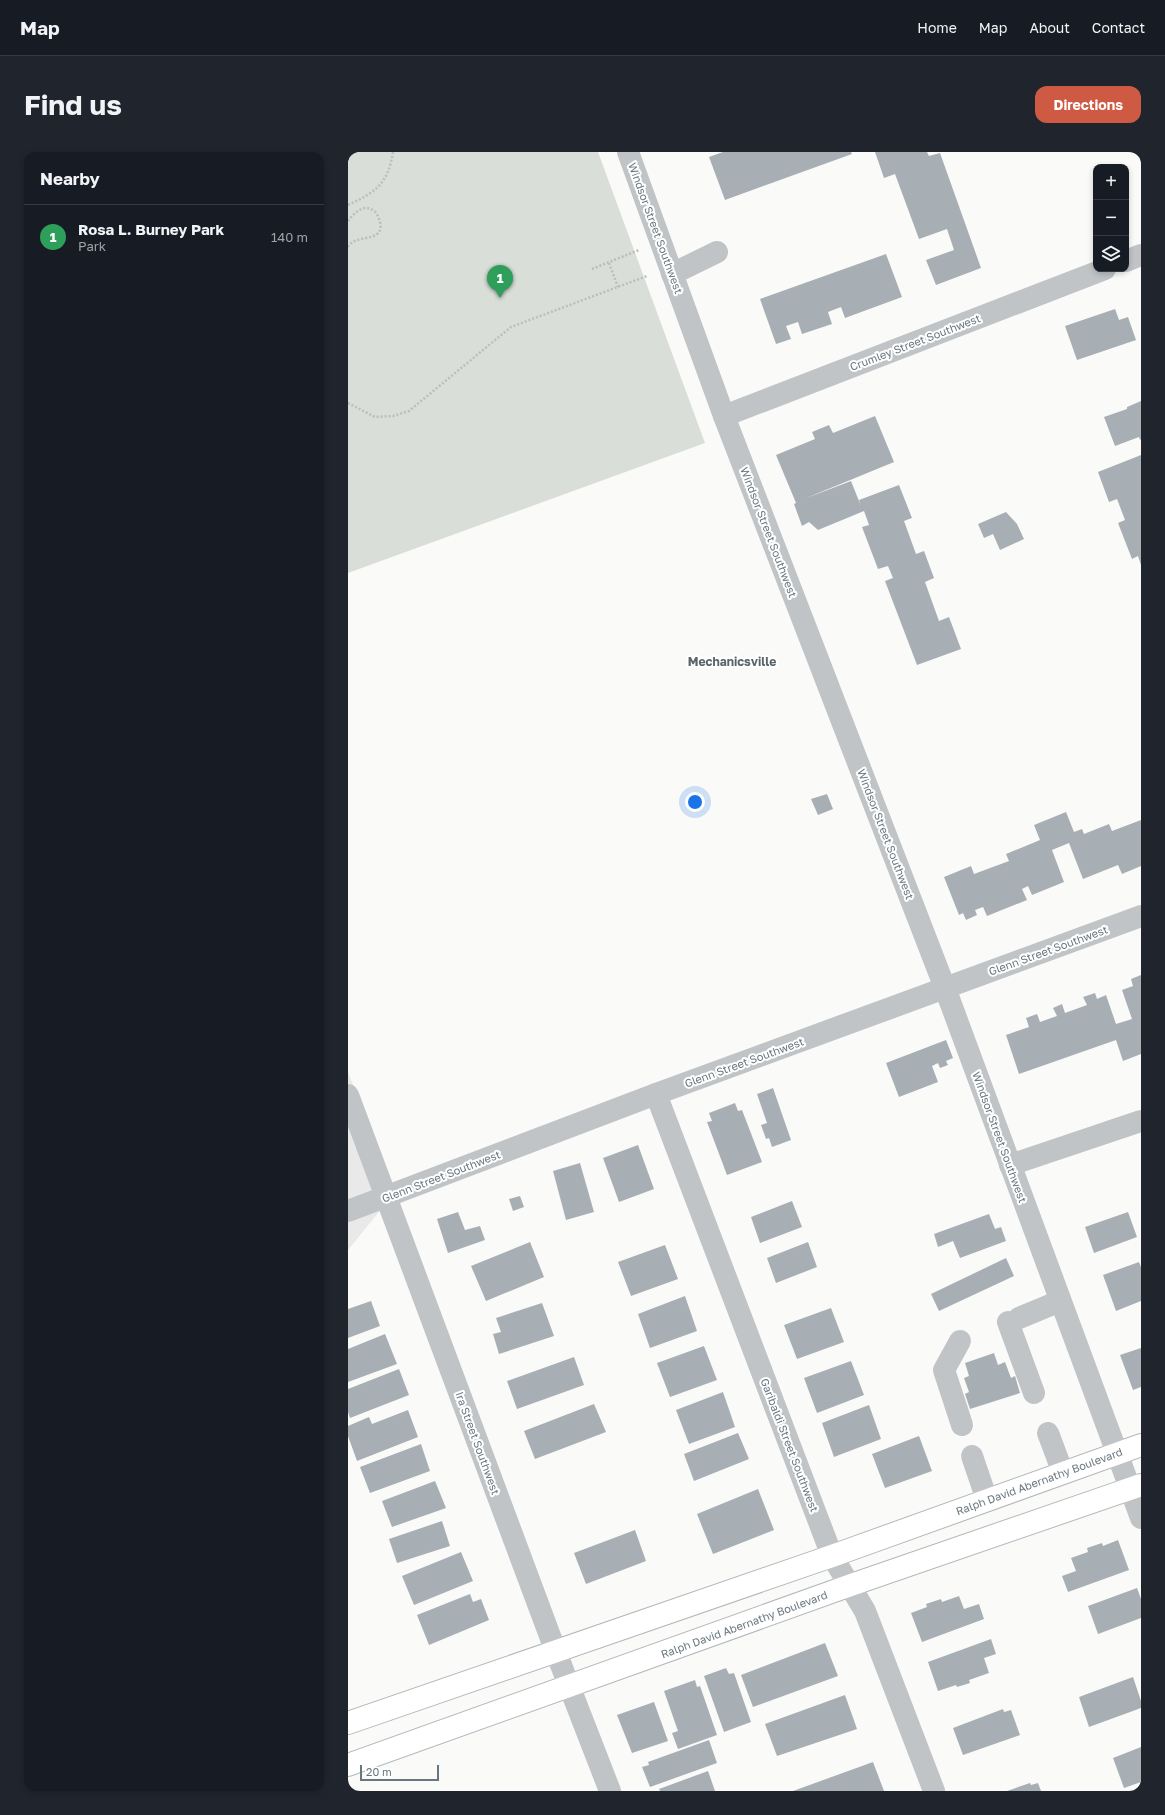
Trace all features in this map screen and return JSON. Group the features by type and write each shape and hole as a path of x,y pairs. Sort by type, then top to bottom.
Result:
{"main road":[{"name":"Ralph David Abernathy Boulevard","path":"348,1723 832,1556 1141,1445"},
{"name":"Ralph David Abernathy Boulevard","path":"348,1765 850,1585 1136,1487"}],"street":[{"name":"Windsor Street Southwest","path":"628,152 724,416 945,988 1116,1454 1136,1487 1141,1518"},
{"path":"672,274 717,252"},
{"path":"1129,260 1141,255"},
{"name":"Crumley Street Southwest","path":"724,416 1097,272"},
{"name":"Glenn Street Southwest","path":"348,1211 656,1094 1141,916"},
{"name":"Garibaldi Street Southwest","path":"656,1094 832,1556 865,1611 934,1791"},
{"name":"Ira Street Southwest","path":"348,1095 569,1687 610,1791"},
{"path":"1010,1165 1141,1121"},
{"path":"1034,1393 1013,1320 1060,1301"},
{"path":"960,1341 944,1370 962,1425"},
{"path":"1048,1433 1063,1473"},
{"path":"972,1456 987,1500"}],"path":[{"path":"348,205 367,196 381,185 388,172 393,152"},
{"path":"348,221 353,214 362,208 370,208 375,212 380,224 380,230 376,235 371,238 355,240 350,243 348,247"},
{"path":"592,269 641,250"},
{"path":"609,263 618,287"},
{"path":"348,403 376,417 393,416 409,411 511,327 651,275"}],"shaded area":[{"path":"348,152 598,152 705,443 348,573"},
{"path":"348,1072 395,1192 348,1250"}],"building":[{"path":"723,152 851,152 852,154 725,200 709,157"},
{"path":"875,152 927,152 929,156 940,153 981,268 936,285 926,260 954,250 947,229 919,239 895,174 884,178"},
{"path":"886,254 902,297 845,318 841,307 828,312 832,324 802,334 798,322 786,326 791,339 776,344 760,299"},
{"path":"1115,309 1119,320 1128,317 1136,340 1077,360 1065,326"},
{"path":"1141,401 1141,439 1140,440 1139,437 1115,446 1104,417 1127,409 1127,407"},
{"path":"875,416 894,462 804,499 851,481 861,506 859,500 899,485 912,518 904,521 916,554 924,551 934,578 925,582 939,621 949,617 961,649 917,665 885,581 893,578 888,566 878,569 862,527 869,525 864,511 818,530 809,522 802,526 794,504 796,503 776,455 815,439 812,432 829,425 833,433"},
{"path":"1141,455 1141,565 1138,556 1132,559 1118,523 1125,520 1117,499 1109,502 1098,472"},
{"path":"1006,512 1017,524 1024,539 1000,550 993,534 984,538 978,524"},
{"path":"827,794 833,809 818,815 811,799"},
{"path":"1066,812 1074,832 1082,829 1084,834 1109,824 1112,831 1141,820 1141,866 1122,874 1118,865 1083,879 1069,843 1052,850 1064,882 1032,895 1028,886 1022,889 1027,900 987,916 983,907 975,910 977,915 966,920 963,913 959,915 944,877 971,866 974,874 1009,861 1006,854 1040,840 1034,825"},
{"path":"1141,975 1141,1054 1123,1061 1116,1040 1019,1074 1006,1035 1029,1027 1026,1018 1037,1014 1040,1022 1057,1016 1053,1008 1062,1004 1065,1013 1087,1005 1083,997 1095,993 1097,999 1106,995 1116,1024 1132,1019 1122,990 1133,986 1131,979"},
{"path":"946,1040 953,1058 946,1061 948,1065 940,1068 938,1063 932,1066 938,1082 899,1097 886,1063"},
{"path":"773,1088 791,1140 772,1147 769,1138 766,1139 761,1125 767,1123 757,1094"},
{"path":"735,1103 738,1111 742,1110 762,1162 727,1175 707,1122 712,1121 709,1113"},
{"path":"638,1145 654,1189 619,1202 603,1158"},
{"path":"580,1163 594,1212 566,1220 553,1171"},
{"path":"520,1196 524,1207 513,1211 509,1199"},
{"path":"792,1201 802,1227 760,1243 751,1217"},
{"path":"458,1212 465,1230 480,1226 485,1240 448,1253 437,1219"},
{"path":"1128,1212 1137,1237 1094,1253 1085,1227"},
{"path":"989,1214 995,1229 1001,1227 1006,1241 960,1258 953,1241 938,1247 934,1234"},
{"path":"530,1242 544,1277 486,1301 471,1266"},
{"path":"808,1242 817,1267 776,1283 767,1258"},
{"path":"665,1245 678,1279 631,1296 618,1262"},
{"path":"1006,1258 1014,1276 939,1311 931,1294"},
{"path":"1139,1262 1141,1267 1141,1301 1116,1311 1103,1275"},
{"path":"685,1296 697,1331 650,1348 638,1314"},
{"path":"371,1301 380,1326 348,1338 348,1309"},
{"path":"542,1303 554,1336 499,1354 493,1334 501,1332 496,1318"},
{"path":"831,1308 844,1342 797,1359 784,1325"},
{"path":"385,1334 397,1364 348,1382 348,1349"},
{"path":"704,1346 717,1380 670,1397 657,1363"},
{"path":"1141,1348 1141,1387 1133,1390 1120,1355"},
{"path":"994,1353 998,1365 1005,1362 1011,1378 1015,1376 1020,1393 970,1409 965,1394 969,1392 964,1378 969,1376 965,1363"},
{"path":"574,1357 584,1385 517,1409 507,1381"},
{"path":"851,1361 864,1395 817,1413 804,1378"},
{"path":"399,1369 409,1395 350,1418 348,1412 348,1389"},
{"path":"723,1392 735,1427 689,1444 676,1410"},
{"path":"594,1404 606,1432 535,1459 524,1431"},
{"path":"869,1405 881,1439 834,1457 822,1423"},
{"path":"408,1410 418,1437 357,1461 348,1436 348,1426 369,1417 372,1424"},
{"path":"738,1433 749,1459 694,1481 684,1454"},
{"path":"919,1436 932,1471 885,1488 872,1454"},
{"path":"421,1444 430,1471 370,1493 360,1467"},
{"path":"435,1481 446,1508 392,1527 382,1501"},
{"path":"758,1489 774,1530 713,1554 697,1514"},
{"path":"442,1521 450,1546 397,1563 389,1539"},
{"path":"635,1530 646,1561 586,1584 574,1553"},
{"path":"1118,1540 1129,1570 1068,1592 1062,1576 1076,1571 1071,1558 1088,1552 1087,1548 1102,1543 1103,1546"},
{"path":"461,1552 473,1581 414,1605 402,1576"},
{"path":"1137,1588 1141,1599 1141,1618 1098,1634 1088,1606"},
{"path":"470,1594 473,1602 481,1599 489,1620 429,1645 417,1615"},
{"path":"959,1596 964,1609 979,1604 984,1619 922,1642 911,1613 927,1607 926,1604 941,1599 942,1602"},
{"path":"991,1639 996,1654 984,1658 989,1673 969,1680 970,1683 957,1687 956,1685 938,1691 928,1662"},
{"path":"825,1643 838,1676 753,1707 741,1675"},
{"path":"726,1668 729,1674 734,1673 751,1722 724,1732 704,1676"},
{"path":"1133,1677 1141,1701 1141,1708 1089,1727 1079,1697"},
{"path":"695,1680 697,1687 700,1686 717,1735 678,1749 672,1733 678,1731 664,1691"},
{"path":"845,1695 857,1729 777,1756 765,1724"},
{"path":"654,1702 668,1741 632,1753 617,1715"},
{"path":"1003,1709 1004,1712 1011,1710 1020,1735 963,1755 953,1728"},
{"path":"709,1740 717,1763 650,1787 642,1767 649,1765 648,1762"},
{"path":"1141,1747 1141,1782 1124,1788 1113,1758"},
{"path":"873,1762 884,1791 793,1791"},
{"path":"708,1771 715,1791 660,1791 659,1789"},
{"path":"1030,1783 1031,1785 1038,1783 1041,1791 1007,1791"}],"place":[{"name":"Rosa L. Burney Park","path":"500,298"}],"district":[{"name":"Mechanicsville","path":"732,661"}]}
